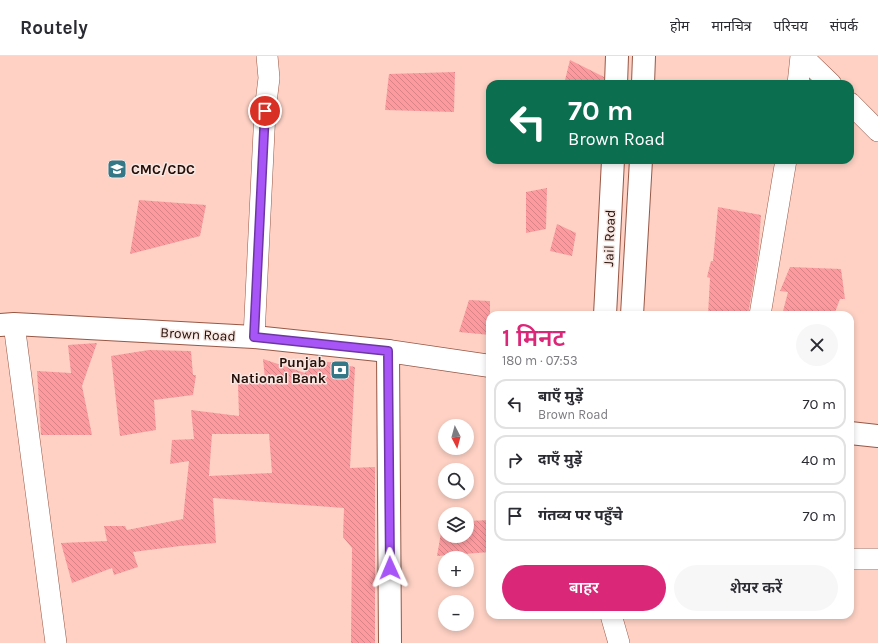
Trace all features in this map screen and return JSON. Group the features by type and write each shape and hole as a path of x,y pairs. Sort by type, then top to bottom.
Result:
{"street":[{"path":"254,337 265,111 269,78 267,56"},
{"path":"616,80 617,56"},
{"path":"643,80 644,56"},
{"path":"799,80 802,56"},
{"path":"802,56 826,80"},
{"path":"854,107 878,131"},
{"name":"Jail Road","path":"605,311 613,164"},
{"path":"632,311 641,164"},
{"path":"761,311 785,164"},
{"path":"7,325 56,643"},
{"name":"Brown Road","path":"7,325 254,337 388,351 486,365"},
{"path":"388,351 390,643"},
{"path":"854,433 878,436"},
{"path":"854,559 878,559"},
{"path":"611,619 619,643"}],"building":[{"path":"570,60 604,77 604,80 565,80"},
{"path":"455,72 454,112 385,110 389,74"},
{"path":"547,188 546,229 526,233 526,192"},
{"path":"139,200 206,205 200,236 130,254"},
{"path":"718,207 761,215 758,255 749,311 708,311 710,278 707,277 711,261 713,261"},
{"path":"557,224 576,233 572,256 550,251"},
{"path":"790,267 841,269 845,299 840,299 836,311 783,311 788,292 780,291"},
{"path":"469,300 490,301 490,311 486,311 486,335 459,332"},
{"path":"97,343 82,386 92,435 41,435 37,371 71,373 68,345"},
{"path":"149,350 191,351 193,375 196,375 193,395 154,400 156,430 120,436 111,356"},
{"path":"307,358 355,367 350,468 375,467 375,643 351,643 352,548 343,537 344,508 213,498 216,543 133,552 138,567 114,575 112,568 72,583 61,543 107,541 104,526 125,526 127,530 183,519 189,461 170,464 172,440 194,439 191,410 239,416 238,384 265,379 263,359 305,373","holes":["212,434 269,434 272,473 209,476"]},
{"path":"486,520 486,552 474,553 474,551 438,551 437,556 439,543 474,543 474,521"}],"place":[{"name":"CMC/CDC","path":"117,169"},
{"name":"Punjab National Bank","path":"340,370"}],"route":[{"path":"265,111 254,337 388,351 390,568"}]}
